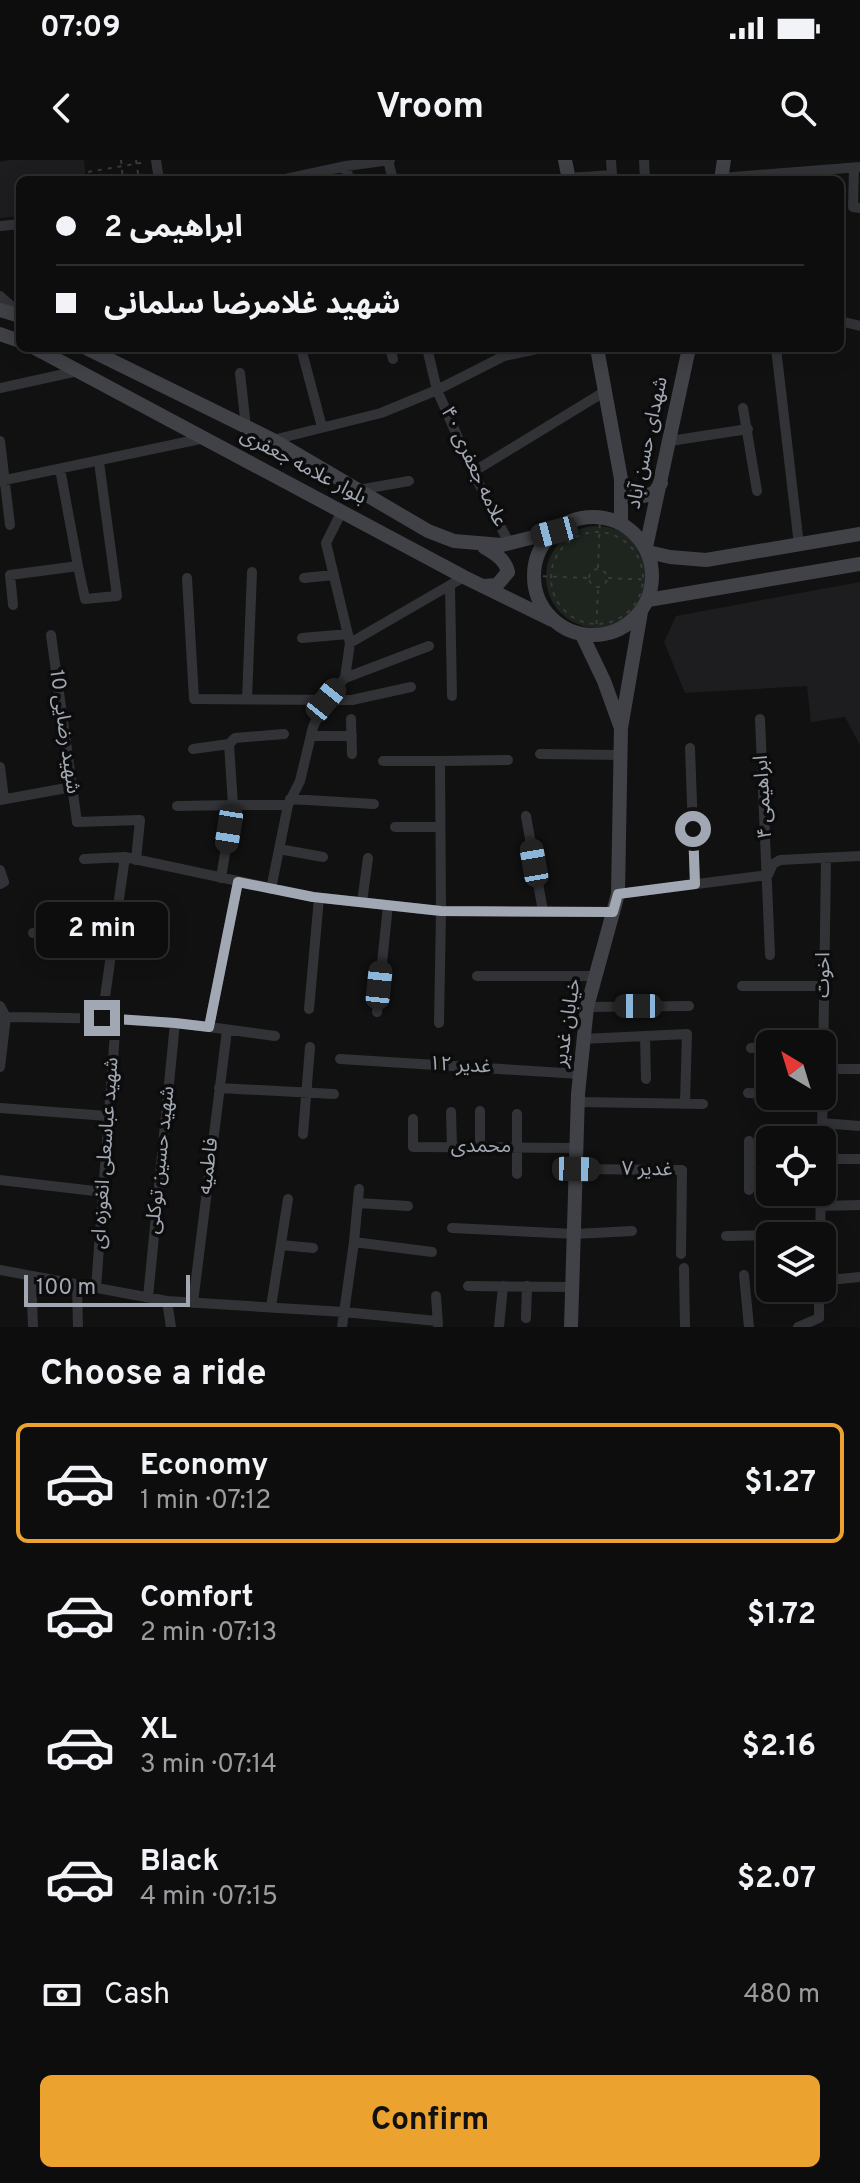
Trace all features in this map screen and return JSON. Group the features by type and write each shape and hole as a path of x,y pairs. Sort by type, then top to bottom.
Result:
{"main road":[{"name":"بلوار علامه جعفری","path":"43,352 566,630 592,631"},
{"name":"بلوار علامه جعفری","path":"94,352 273,440 428,531 454,541 502,545 554,532 583,518 600,524"},
{"path":"598,352 627,528 647,549 670,557 706,560 860,534"},
{"name":"شهدای حسن آباد","path":"647,549 688,352"},
{"path":"621,484 640,497 654,493 662,480"},
{"path":"621,484 600,524 627,528"},
{"path":"627,528 658,496"},
{"path":"552,620 538,600 533,576 539,551 554,532"},
{"path":"480,545 498,556 508,572 497,585 483,586"},
{"path":"799,545 803,573"},
{"path":"621,728 652,567 647,549"},
{"path":"592,631 604,635 624,627 644,606 860,564"},
{"path":"592,631 604,681 621,728"},
{"name":"خیابان غدیر","path":"571,1327 580,1074 587,1007 618,894 621,728"}],"street":[{"path":"313,176 346,166 389,160"},
{"path":"601,176 612,175 611,160"},
{"path":"346,166 348,176"},
{"path":"793,176 857,168 853,207 860,208"},
{"path":"0,296 16,312"},
{"path":"302,352 322,427"},
{"name":"علامه جعفری ۴۰","path":"428,352 437,390 509,543"},
{"path":"273,440 381,413 437,390 504,356 523,352"},
{"path":"776,352 799,545"},
{"path":"0,388 80,371"},
{"path":"240,373 246,427"},
{"path":"473,472 604,392"},
{"path":"743,408 757,491"},
{"path":"670,441 748,429"},
{"path":"2,481 206,438"},
{"path":"0,441 2,481 10,525"},
{"path":"60,469 85,599 117,596 99,462"},
{"path":"358,490 409,481"},
{"path":"342,511 326,543 349,638 345,678"},
{"path":"13,605 10,575 78,566"},
{"path":"247,699 252,572"},
{"path":"304,578 334,575"},
{"path":"302,638 349,638 464,577"},
{"path":"187,578 194,699 352,700 411,687"},
{"path":"450,586 452,696"},
{"name":"شهید رضایی 10","path":"51,635 77,822 140,820 136,860"},
{"path":"271,889 289,802 300,781 311,736 326,700 345,678 429,646"},
{"path":"351,719 352,754"},
{"name":"ابراهیمی ۴","path":"760,719 770,955"},
{"path":"193,749 229,744 235,738 284,734"},
{"path":"311,736 352,736"},
{"path":"221,878 233,805 229,744"},
{"path":"690,748 695,884"},
{"path":"540,754 621,755"},
{"path":"383,761 508,760"},
{"path":"439,1023 440,761"},
{"path":"0,767 2,799 72,787"},
{"path":"177,806 289,802 374,804"},
{"path":"526,816 543,911"},
{"path":"395,827 439,827"},
{"path":"279,849 323,857"},
{"path":"618,894 768,875 773,864 780,860 860,856"},
{"path":"102,1018 125,857"},
{"path":"84,859 125,857 319,898 441,911 613,912"},
{"path":"362,902 368,858"},
{"name":"اخوت","path":"823,1030 826,858"},
{"path":"0,870 4,882 0,884"},
{"path":"209,1027 238,882"},
{"path":"309,1009 319,898"},
{"path":"377,1012 388,905"},
{"path":"33,933 115,924"},
{"path":"477,976 596,976"},
{"path":"742,986 824,986"},
{"path":"0,1006 3,1019 0,1067"},
{"path":"587,1007 689,1006"},
{"path":"3,1019 102,1018 175,1023 275,1036"},
{"name":"شهید عباسعلی انغوزه ای","path":"96,1288 116,1019"},
{"name":"شهید حسین توکلی","path":"148,1297 175,1023"},
{"name":"فاطمیه","path":"193,1303 227,1030"},
{"path":"583,1039 687,1034 685,1103"},
{"path":"645,1036 646,1079"},
{"path":"303,1134 310,1047"},
{"path":"751,1048 756,1048"},
{"name":"غدیر ۱۲","path":"340,1059 580,1074"},
{"path":"836,1069 860,1069"},
{"path":"219,1088 334,1094"},
{"path":"748,1093 756,1093"},
{"path":"578,1102 703,1104"},
{"path":"0,1108 108,1116"},
{"name":"اخوت","path":"822,1110 822,1123"},
{"path":"480,1111 480,1147"},
{"path":"451,1112 452,1147"},
{"path":"517,1114 517,1174"},
{"name":"محمدی","path":"413,1119 413,1147 577,1148"},
{"path":"822,1123 860,1126"},
{"path":"749,1141 749,1190"},
{"path":"836,1159 860,1159"},
{"path":"749,1163 756,1163"},
{"name":"غدیر ۷","path":"576,1169 682,1170 681,1254"},
{"path":"0,1180 103,1192"},
{"path":"342,1327 359,1189"},
{"path":"271,1307 288,1199"},
{"path":"358,1203 408,1206"},
{"path":"836,1206 860,1205"},
{"path":"820,1206 820,1222"},
{"path":"452,1228 575,1234 632,1231"},
{"path":"726,1236 756,1236"},
{"path":"354,1242 432,1252"},
{"path":"281,1245 313,1248"},
{"path":"684,1268 685,1327"},
{"path":"0,1270 167,1301 344,1312 438,1324 436,1296"},
{"path":"744,1275 749,1327"},
{"path":"31,1276 33,1327"},
{"path":"836,1279 860,1277"},
{"path":"77,1284 78,1327"},
{"path":"468,1286 573,1287"},
{"path":"499,1327 503,1286"},
{"path":"526,1318 527,1286"},
{"path":"167,1301 171,1327"},
{"path":"798,1327 820,1323 819,1302"}],"path":[{"path":"121,160 123,176"},
{"path":"88,172 156,160"},
{"path":"598,569 600,524"},
{"path":"592,631 559,604 553,592 551,576 557,554 566,544 600,524"},
{"path":"592,631 629,611 638,601 648,580 636,551 627,541 600,524"},
{"path":"589,578 598,569"},
{"path":"589,578 592,586 605,584 607,578 598,569"},
{"path":"533,576 589,578"},
{"path":"607,578 648,580"},
{"path":"592,631 598,587"}],"shaded area":[{"path":"84,160 86,176 16,176 16,216 0,218 0,162"},
{"path":"597,526 626,534 640,548 648,577 640,606 626,620 597,628 568,620 554,606 546,577 554,548 568,534"},
{"path":"860,582 860,745 845,717 811,722 807,686 685,693 664,642 676,616"}],"route":[{"path":"102,1018 209,1027 238,882 313,897 441,911 613,912 618,894 695,884 693,829"}]}
